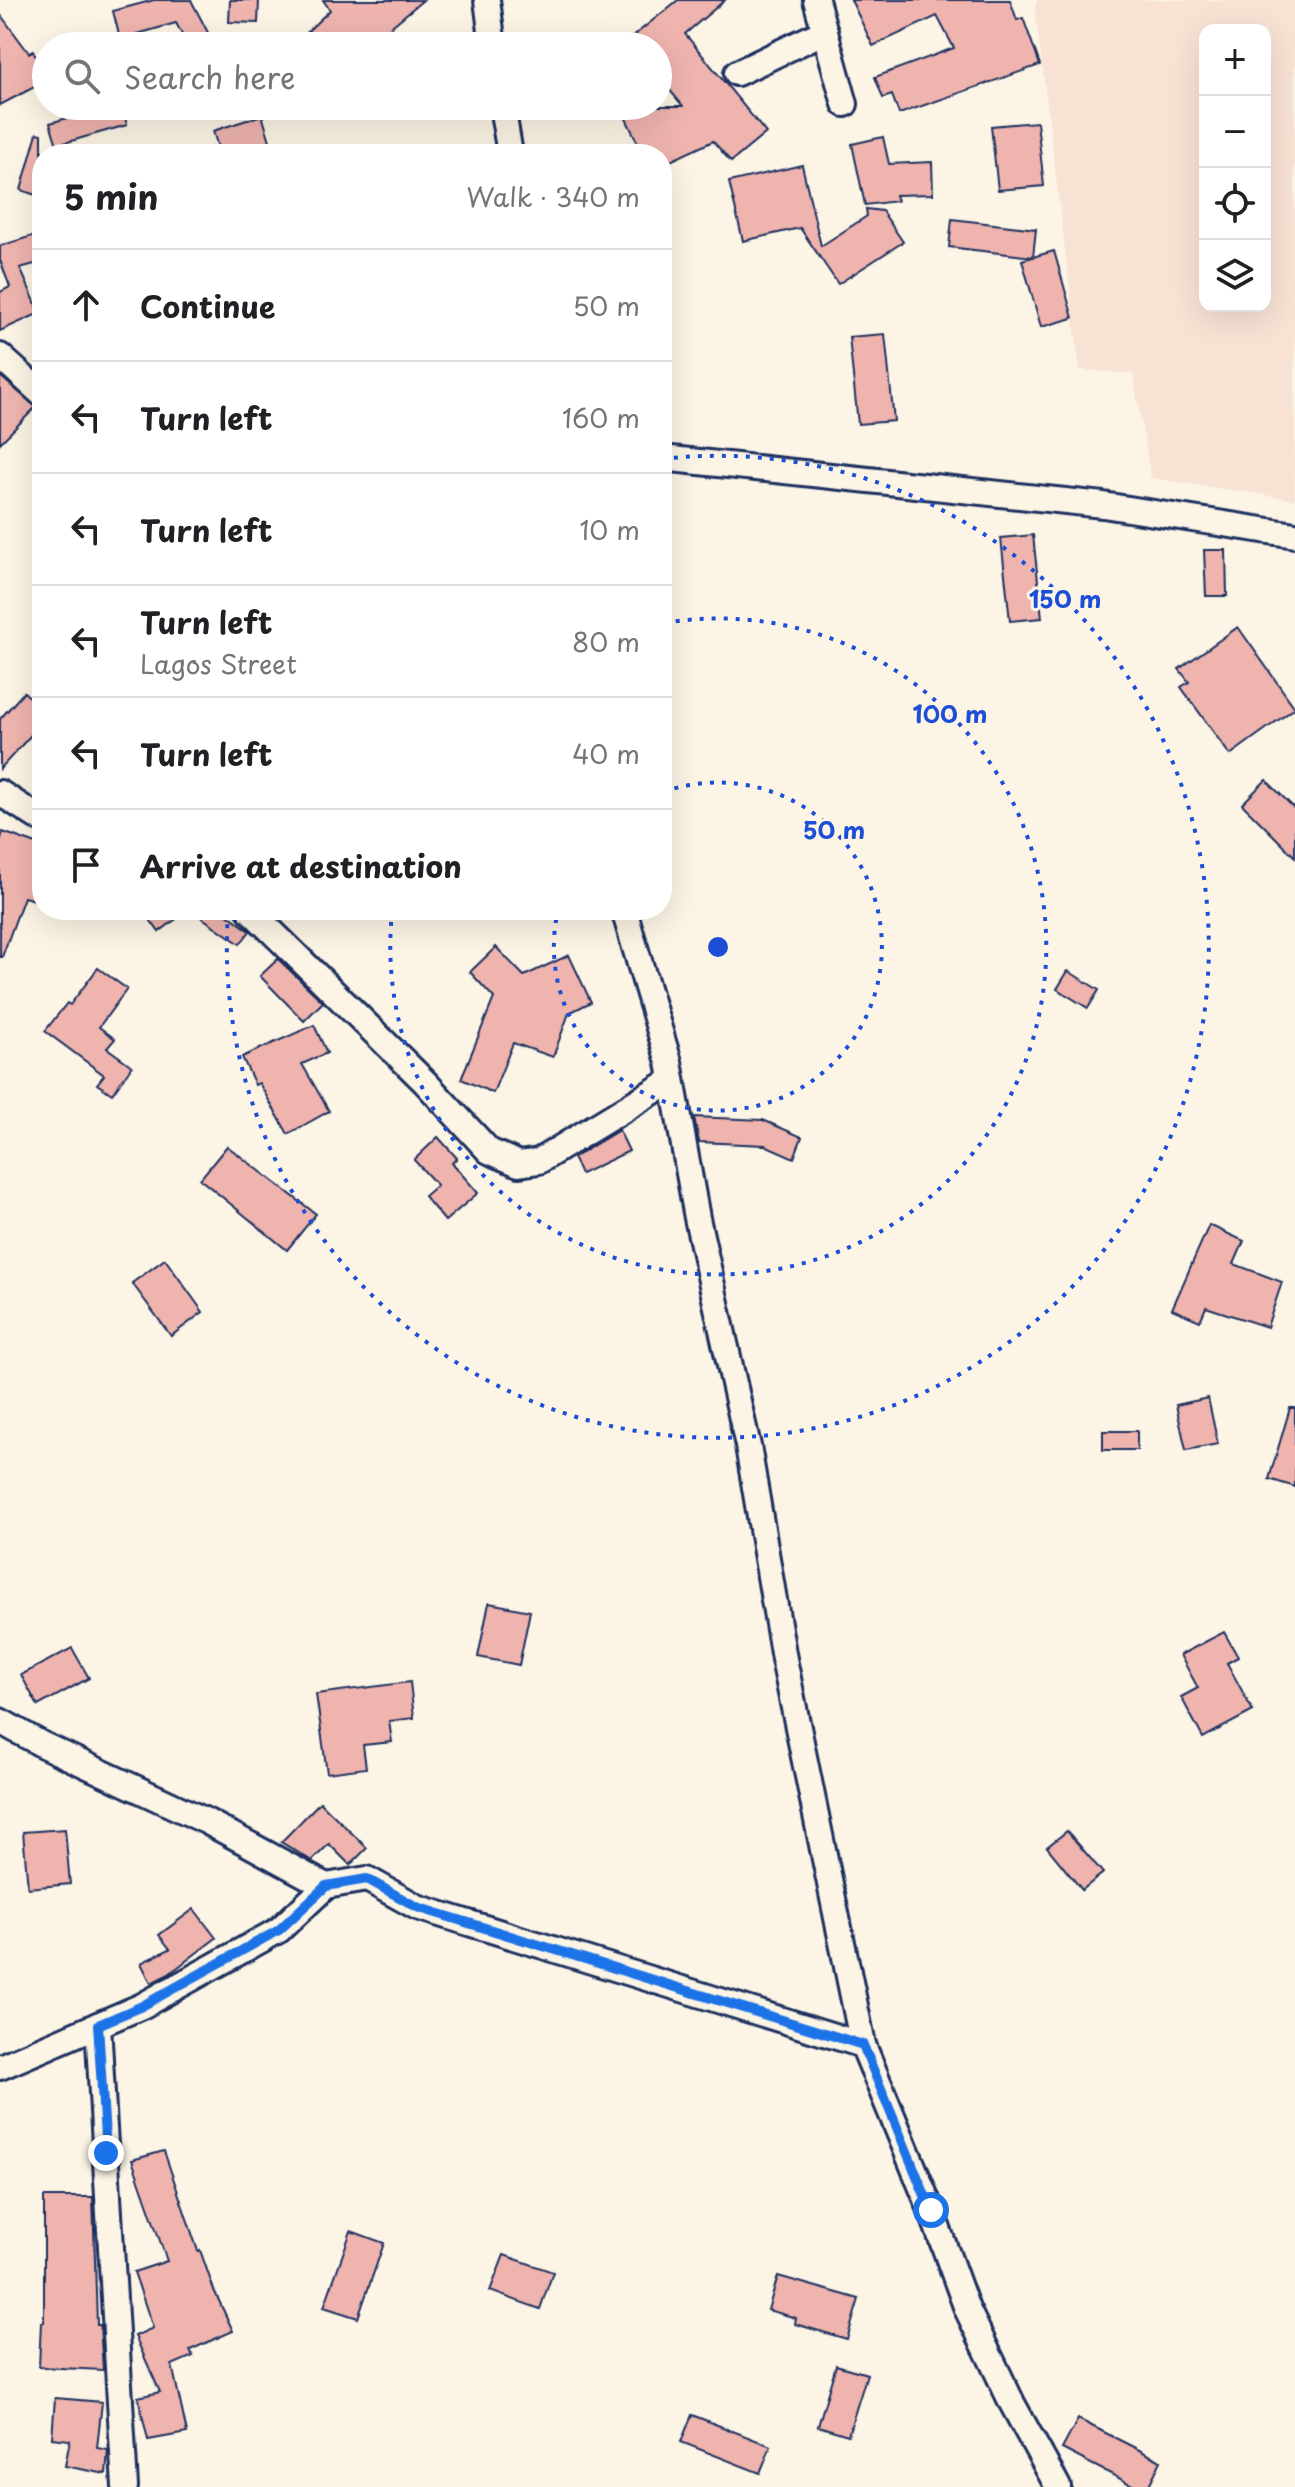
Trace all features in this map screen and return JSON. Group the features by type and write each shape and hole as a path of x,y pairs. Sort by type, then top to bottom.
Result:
{"street":[{"path":"487,0 491,32"},
{"path":"816,0 845,104"},
{"path":"737,73 825,31"},
{"path":"504,120 508,144"},
{"path":"0,356 32,385"},
{"path":"672,459 1103,505 1295,535"},
{"path":"0,794 32,814"},
{"path":"260,920 425,1082 489,1151 519,1164 539,1161 672,1080"},
{"path":"627,920 672,1080 697,1218 748,1446 784,1659 863,2045 931,2210 967,2309 1013,2405 1058,2487"},
{"path":"0,1721 43,1745 206,1821 326,1886"},
{"path":"0,2067 142,2006 279,1930 326,1886 367,1879 417,1907 863,2045"},
{"path":"98,2025 125,2487"}],"shaded area":[{"path":"1037,0 1295,0 1295,500 1151,478 1133,374 1080,370 1035,9"}],"building":[{"path":"154,0 191,0 208,32 181,32 176,23 144,32 118,32 113,11"},
{"path":"230,0 259,0 258,23 229,22"},
{"path":"323,0 423,0 385,32 307,32 330,10"},
{"path":"678,0 725,0 685,34 766,133 731,162 713,141 672,160 672,144 638,144 627,120 672,120 672,106 683,106 672,93 672,32 638,32"},
{"path":"851,0 1010,0 1017,20 1023,18 1040,65 899,114 892,95 883,98 875,77 954,48 937,16 873,46"},
{"path":"0,14 29,53 32,52 32,88 0,105"},
{"path":"60,120 126,120 127,125 57,144 50,123"},
{"path":"247,120 264,120 271,144 217,144 213,131"},
{"path":"1037,122 1044,186 998,190 991,126"},
{"path":"37,133 42,134 42,144 34,144"},
{"path":"883,137 889,164 932,162 933,194 895,195 897,201 865,205 852,144"},
{"path":"32,151 32,194 21,190"},
{"path":"802,165 821,246 867,216 866,209 882,211 903,242 838,284 800,228 743,241 729,182"},
{"path":"952,219 1036,229 1033,257 949,247"},
{"path":"32,236 32,265 20,268 32,295 32,317 0,331 0,292 10,287 0,260 0,246"},
{"path":"1054,251 1073,318 1041,327 1022,260"},
{"path":"885,334 894,421 858,424 849,337"},
{"path":"0,376 32,404 32,411 0,443"},
{"path":"1033,535 1042,618 1010,621 1001,538"},
{"path":"1204,550 1226,550 1227,596 1206,596"},
{"path":"1238,627 1295,708 1230,755 1181,687 1189,682 1179,669"},
{"path":"24,692 32,699 32,734 0,769 0,719"},
{"path":"1266,780 1295,809 1295,857 1242,804"},
{"path":"3,832 32,842 32,899 24,897 2,957 0,957 0,842"},
{"path":"150,920 175,920 159,932"},
{"path":"205,920 235,920 250,931 240,944"},
{"path":"496,947 524,976 569,955 591,1002 569,1013 553,1057 513,1043 493,1093 461,1079 494,998 470,972"},
{"path":"278,959 323,1002 304,1021 260,976"},
{"path":"98,968 127,989 99,1027 115,1039 107,1048 132,1066 112,1094 97,1084 104,1075 45,1031"},
{"path":"1068,971 1099,990 1088,1008 1057,989"},
{"path":"314,1025 327,1053 302,1064 329,1111 288,1134 259,1083 255,1085 242,1057"},
{"path":"694,1117 763,1120 802,1137 794,1158 765,1145 699,1142"},
{"path":"619,1130 629,1151 581,1174 573,1158"},
{"path":"438,1137 457,1158 452,1163 478,1193 445,1221 424,1196 437,1185 414,1160"},
{"path":"227,1146 316,1214 287,1250 200,1179"},
{"path":"1209,1225 1244,1241 1234,1264 1282,1282 1267,1327 1206,1307 1200,1321 1172,1309"},
{"path":"165,1259 203,1312 171,1336 132,1283"},
{"path":"1208,1398 1218,1444 1186,1450 1176,1405"},
{"path":"1290,1408 1295,1408 1295,1487 1269,1479"},
{"path":"1103,1431 1137,1431 1137,1450 1103,1450"},
{"path":"489,1603 530,1611 519,1665 478,1657"},
{"path":"1224,1632 1238,1657 1227,1663 1253,1711 1203,1738 1181,1697 1198,1688 1180,1655"},
{"path":"72,1648 89,1678 38,1706 21,1675"},
{"path":"410,1682 414,1718 389,1721 392,1742 363,1745 366,1768 327,1773 316,1694"},
{"path":"320,1802 367,1848 350,1865 329,1844 312,1861 281,1842"},
{"path":"65,1829 70,1884 28,1888 23,1832"},
{"path":"1067,1831 1103,1873 1082,1890 1047,1847"},
{"path":"194,1909 216,1938 169,1974 151,1983 141,1963 170,1949 159,1935"},
{"path":"164,2151 198,2251 233,2331 190,2350 193,2356 172,2365 187,2433 148,2440 138,2397 160,2392 135,2336 153,2328 134,2272 167,2261 132,2160"},
{"path":"44,2197 93,2197 97,2325 100,2325 103,2370 39,2367 41,2322 44,2322"},
{"path":"351,2231 384,2243 358,2318 324,2307"},
{"path":"504,2255 553,2272 540,2309 490,2291"},
{"path":"778,2276 859,2299 847,2339 795,2324 796,2318 768,2310"},
{"path":"836,2365 867,2374 848,2435 818,2426"},
{"path":"55,2398 102,2402 97,2448 108,2450 106,2474 65,2466 70,2440 52,2438"},
{"path":"692,2415 771,2446 760,2473 681,2442"},
{"path":"1078,2419 1161,2461 1148,2487 1136,2487 1062,2449"}],"route":[{"path":"106,2153 98,2025 142,2006 279,1930 326,1886 367,1879 417,1907 863,2045 931,2210"}]}
